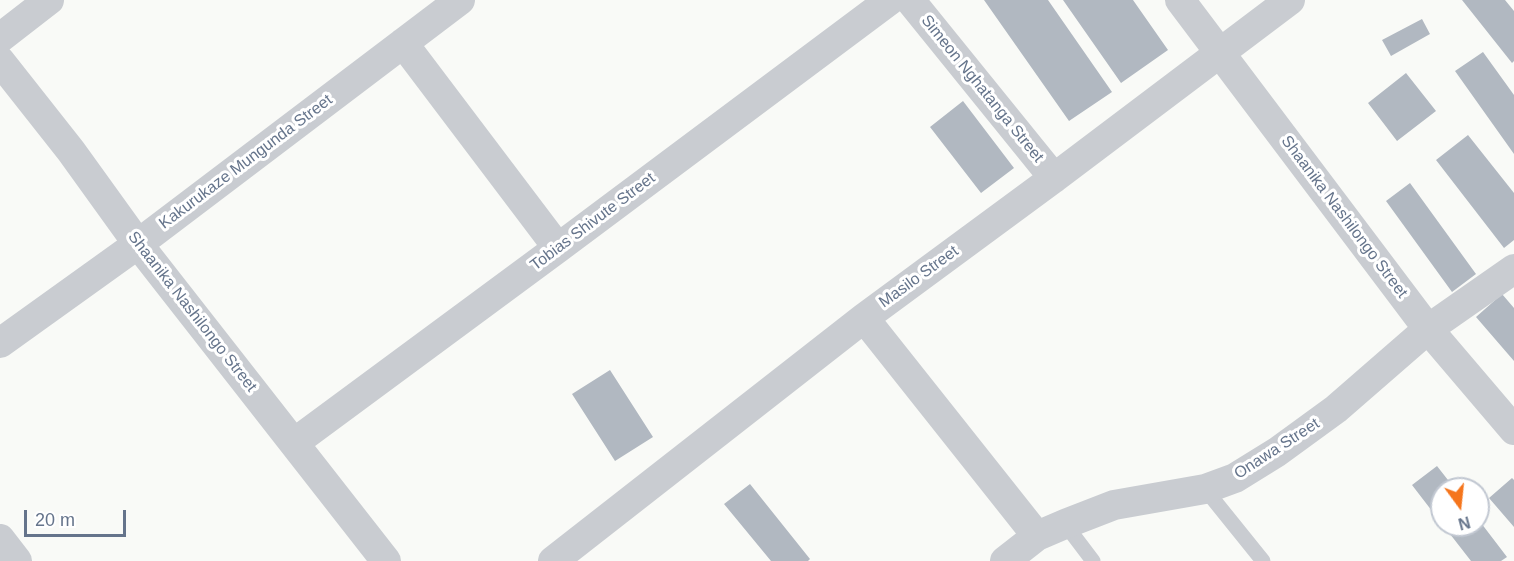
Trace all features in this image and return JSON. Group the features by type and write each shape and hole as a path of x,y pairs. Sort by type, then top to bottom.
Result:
{"street":[{"path":"0,38 49,0"},
{"name":"Kakurukaze Mungunda Street","path":"0,343 138,244 460,0"},
{"name":"Tobias Shivute Street","path":"294,443 890,0"},
{"name":"Simeon Nghatanga Street","path":"910,0 1054,178"},
{"name":"Shaanika Nashilongo Street","path":"1179,0 1428,328 1514,430"},
{"name":"Masilo Street","path":"553,561 864,318 1290,0"},
{"path":"403,43 558,248"},
{"name":"Shaanika Nashilongo Street","path":"0,61 71,151 138,244 386,561"},
{"name":"Onawa Street","path":"1005,561 1037,536 1114,505 1205,489 1235,478 1328,416 1428,328 1514,269"},
{"path":"864,318 1037,536"},
{"path":"0,539 17,561"}],"lane":[{"path":"1205,489 1263,561"},
{"path":"1065,524 1093,561"}],"building":[{"path":"984,0 1048,0 1112,92 1069,121"},
{"path":"1063,0 1133,0 1168,50 1121,83"},
{"path":"1462,0 1505,0 1514,11 1514,61 1512,63"},
{"path":"1422,19 1430,34 1391,56 1382,40"},
{"path":"1483,52 1514,95 1514,154 1455,71"},
{"path":"1406,73 1436,111 1397,141 1368,103"},
{"path":"963,101 1014,168 981,193 930,127"},
{"path":"1468,135 1514,193 1514,240 1504,248 1436,160"},
{"path":"1410,183 1476,274 1452,292 1386,201"},
{"path":"1502,294 1514,308 1514,361 1476,317"},
{"path":"610,370 653,437 615,461 572,394"},
{"path":"1437,466 1446,477 1430,477 1430,508 1412,485"},
{"path":"1512,478 1514,480 1514,527 1490,499"},
{"path":"750,484 810,559 808,561 771,561 724,504"},
{"path":"1490,535 1507,557 1501,561 1471,561 1452,537 1490,537"}]}
